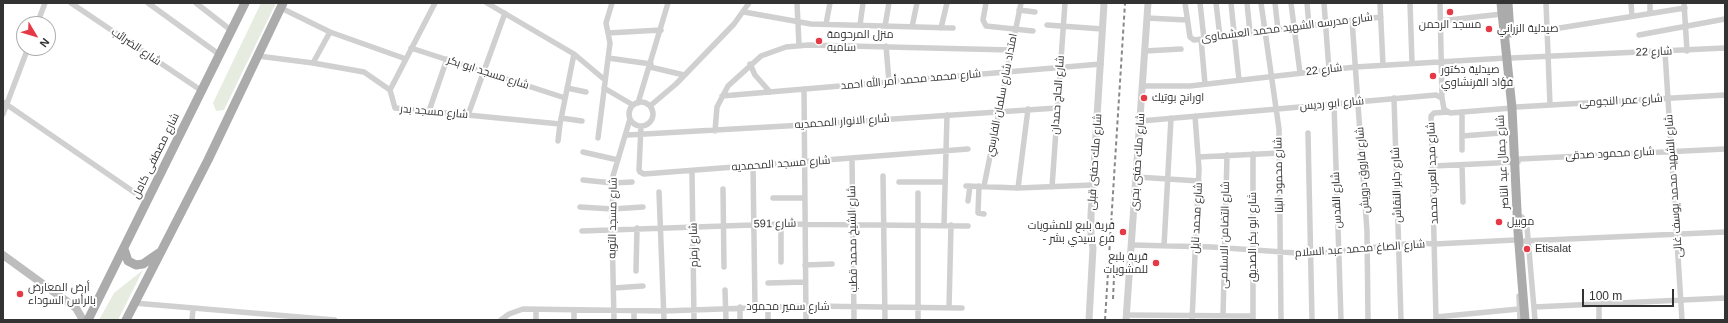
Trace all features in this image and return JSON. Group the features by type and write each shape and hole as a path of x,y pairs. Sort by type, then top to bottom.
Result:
{"main road":[{"name":"شارع مصطفى كامل","path":"88,320 245,3"},
{"name":"شارع جمال عبد الناصر","path":"1502,3 1502,14 1514,107 1522,217 1521,238 1529,320"},
{"name":"شارع جمال عبد الناصر","path":"1508,3 1508,58"},
{"path":"129,320 134,303 282,6"},
{"name":"شارع جمال عبد الناصر","path":"1514,107 1513,132 1518,161 1525,320"},
{"path":"124,249 128,261 136,265 144,264 161,251"},
{"path":"3,255 76,308 83,320"}],"street":[{"path":"40,16 45,3"},
{"name":"شارع الضرائب","path":"71,3 202,91"},
{"path":"148,3 220,55"},
{"path":"196,3 232,31"},
{"path":"258,56 313,63 364,72 390,90 436,3"},
{"path":"487,3 574,54 605,80"},
{"path":"598,138 610,43 606,22 612,3"},
{"path":"604,88 636,104 647,104 650,106 653,111 652,120 646,125 636,125 630,119 629,113 636,104 651,66 668,3"},
{"path":"650,106 684,75 744,12 749,3"},
{"path":"797,3 799,45"},
{"path":"826,24 830,3"},
{"path":"860,25 863,3"},
{"path":"885,26 889,3"},
{"path":"912,27 917,3"},
{"path":"941,28 947,3"},
{"path":"986,3 983,20 984,25 989,27 1033,31"},
{"name":"امتداد شارع سلمان الفارسي","path":"984,214 978,212 981,186 999,110 1021,3"},
{"name":"شارع الحاج حمدان","path":"1052,187 1059,68 1065,3"},
{"name":"شارع ملك حفنى قبلى","path":"1089,320 1093,248 1091,237 1093,185 1104,3"},
{"name":"شارع ملك حفنى بحرى","path":"1126,318 1141,121 1148,3"},
{"path":"1147,18 1187,20 1185,3"},
{"path":"1200,3 1205,84"},
{"path":"1216,3 1220,37"},
{"path":"1231,3 1239,80"},
{"path":"1247,3 1250,33"},
{"name":"شارع محمود البنا","path":"1261,3 1280,153 1281,320"},
{"path":"1275,3 1278,30"},
{"path":"1291,3 1300,73"},
{"path":"1307,3 1309,26"},
{"path":"1324,3 1329,70"},
{"path":"1380,3 1383,65"},
{"path":"1410,3 1412,62"},
{"path":"1440,3 1443,106 1448,112 1514,107"},
{"path":"1546,3 1550,105"},
{"path":"1631,3 1632,16"},
{"path":"1650,3 1650,13"},
{"path":"1547,30 1650,13 1684,5 1686,51"},
{"path":"282,6 330,32 406,59"},
{"path":"1019,10 1035,12"},
{"path":"744,12 798,22 953,28"},
{"path":"468,115 505,13"},
{"path":"1440,21 1502,14"},
{"name":"شارع مدرسه الشهيد محمد العشماوى","path":"1187,20 1190,36 1194,40 1381,17"},
{"path":"1639,35 1725,19"},
{"name":"شارع فاروق درويش","path":"1352,20 1368,249 1368,320"},
{"path":"1047,25 1102,29"},
{"path":"608,33 661,30"},
{"path":"313,63 330,32"},
{"path":"715,131 715,119 722,96 728,86 750,64 761,56 786,47 799,45 886,46 1011,50"},
{"path":"886,46 889,82"},
{"name":"شارع مسجد ابو بكر","path":"412,48 565,98"},
{"name":"شارع 22","path":"1143,86 1174,87 1412,62 1665,52 1725,48"},
{"path":"1145,51 1181,49"},
{"name":"شارع الشهيد محمد يوسف غالى","path":"1665,52 1682,320"},
{"path":"558,141 560,121 574,54"},
{"path":"3,114 5,104 25,56"},
{"path":"608,58 651,66 684,75"},
{"path":"429,112 447,59"},
{"path":"750,64 755,75 770,92"},
{"name":"شارع محمد محمد أمر الله احمد","path":"722,96 1101,64"},
{"path":"567,88 586,92"},
{"name":"شارع مسجد بدر","path":"390,90 393,94 394,108 468,115 582,121"},
{"path":"804,90 806,320"},
{"name":"شارع ابو رديس","path":"1141,121 1436,94 1442,98"},
{"name":"شارع عمر النجومى","path":"1514,107 1725,95"},
{"name":"شارع جابر النقاش","path":"1394,98 1401,320"},
{"path":"5,104 147,201"},
{"name":"شارع القدس","path":"1334,104 1341,320"},
{"name":"شارع الانوار المحمديه","path":"627,135 804,126 999,110 1057,108"},
{"path":"1018,188 1028,109"},
{"name":"شارع مجد العرب محمد","path":"1436,318 1431,116 1434,113 1448,112"},
{"path":"1462,112 1462,150"},
{"path":"947,115 945,182 948,225 949,308"},
{"name":"شارع محمد نايل","path":"1192,318 1199,181 1195,116"},
{"path":"1164,246 1171,118"},
{"name":"شارع مسجد التوبه","path":"614,320 612,229 613,183 618,160 627,135 630,119"},
{"name":"شارع مسجد المحمديه","path":"641,126 639,170 642,174 968,149"},
{"path":"1462,136 1513,132"},
{"path":"1308,133 1312,320"},
{"name":"شارع محمود صدقى","path":"1433,166 1725,148"},
{"path":"583,152 618,160"},
{"path":"1198,157 1280,153"},
{"name":"شارع ابو بكر الصديق","path":"1253,154 1253,318"},
{"name":"شارع التضامن الاسلامى","path":"1223,316 1227,155"},
{"name":"شارع الشيخ محمد قطب","path":"852,158 854,320"},
{"path":"1462,165 1463,202"},
{"path":"753,166 755,307"},
{"name":"شارع زمزم","path":"692,171 694,320"},
{"path":"883,176 885,320"},
{"path":"1137,177 1199,181"},
{"path":"583,180 613,183 632,182"},
{"path":"899,182 945,182"},
{"path":"968,201 968,186 1018,188 1093,185"},
{"path":"723,189 724,267"},
{"path":"659,192 664,320"},
{"path":"918,193 918,320"},
{"path":"773,198 805,198"},
{"path":"580,207 643,207"},
{"name":"شارع 591","path":"582,231 754,224 884,224 968,226"},
{"path":"781,224 781,262"},
{"path":"636,271 637,228"},
{"name":"شارع الصاغ محمد عبد السلام","path":"1132,245 1196,246 1311,254 1399,245 1521,238 1677,235 1725,232"},
{"path":"1521,238 1534,307 1535,320"},
{"path":"1520,320 1521,238"},
{"path":"805,265 832,264"},
{"path":"768,283 805,282"},
{"path":"614,288 642,286"},
{"path":"725,290 726,320"},
{"path":"1534,307 1725,298"},
{"path":"134,303 193,310 335,320"},
{"path":"1599,304 1600,320"},
{"name":"شارع سمير محمود","path":"501,320 516,311 536,310 664,311 740,307 806,306 962,308"},
{"path":"740,307 740,320"},
{"path":"768,307 768,320"},
{"path":"1436,318 1519,308"},
{"path":"192,320 193,310"},
{"path":"536,310 536,320"},
{"path":"574,310 574,320"},
{"path":"634,311 634,320"},
{"path":"1126,318 1192,318 1223,316 1253,318"}],"shaded area":[{"path":"261,3 276,3 224,110 216,111 213,103"},
{"path":"143,270 118,320 99,320 114,293"}],"railway":[{"path":"1105,320 1125,3"},
{"path":"1113,299 1115,255"}],"place":[{"name":"مسجد الرحمن","path":"1450,12"},
{"name":"صيدلية الزراني","path":"1489,29"},
{"name":"منزل المرحومة ساميه","path":"819,41"},
{"name":"صيدلية دكتور فؤاد القرنشاوي","path":"1433,76"},
{"name":"اورانج بوتيك","path":"1144,98"},
{"name":"موبيل","path":"1499,222"},
{"name":"قرية بلبع للمشويات - فرع سيدي بشر","path":"1123,232"},
{"name":"Etisalat","path":"1527,249"},
{"name":"قرية بلبع للمشويات","path":"1156,263"},
{"name":"أرض المعارض بالرأس السوداء","path":"20,294"}]}
